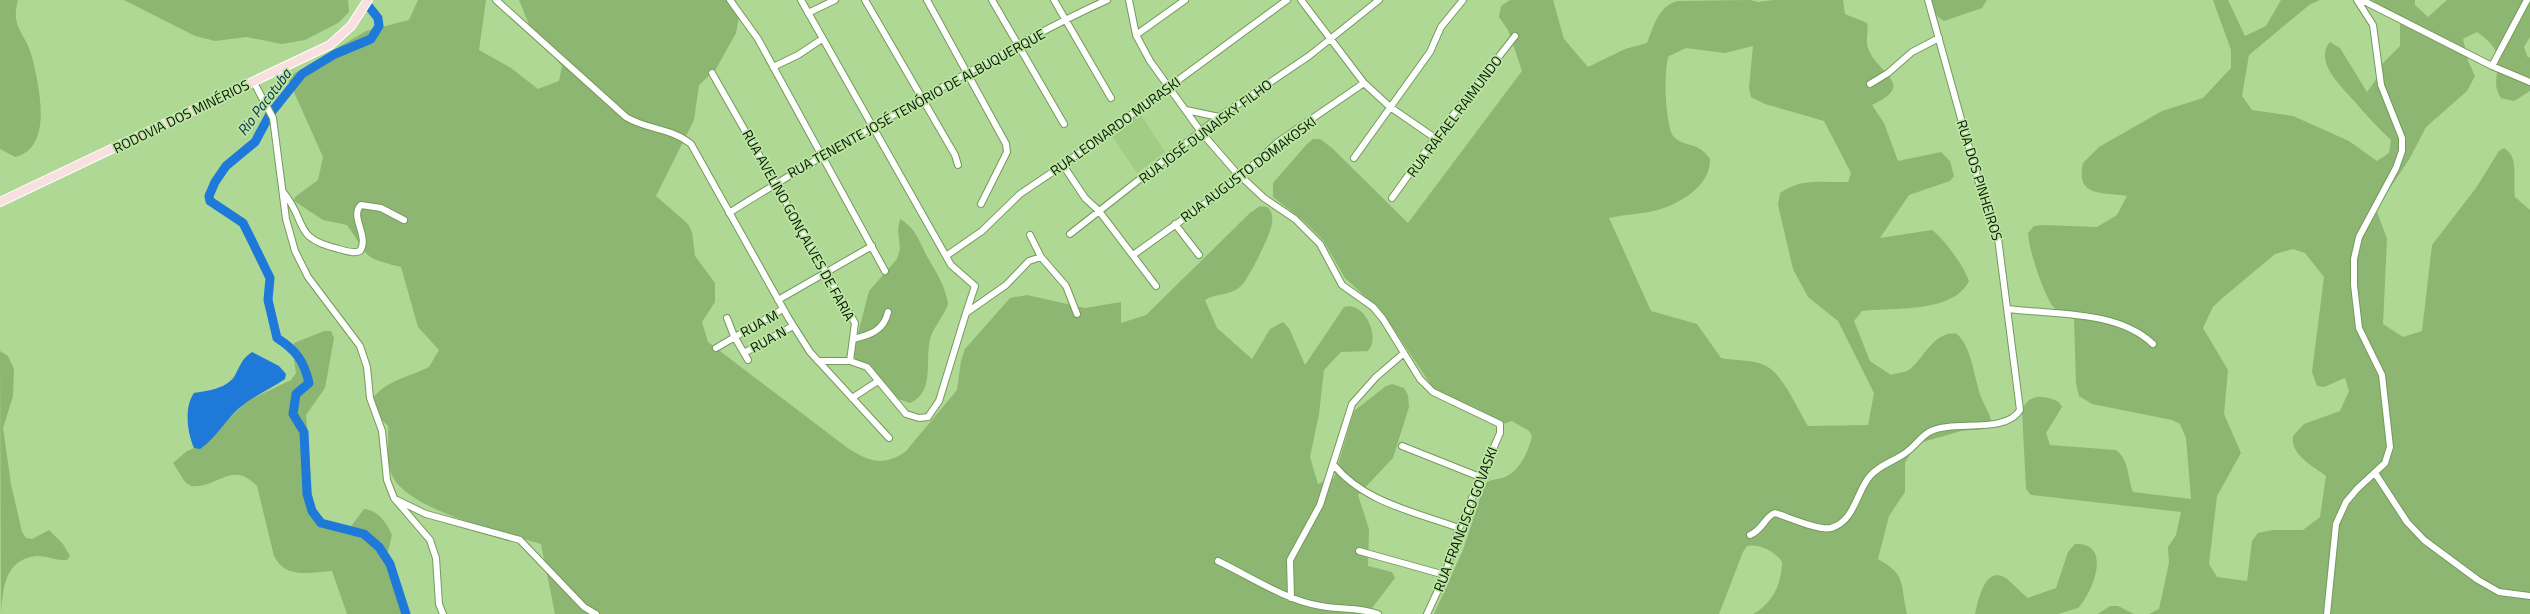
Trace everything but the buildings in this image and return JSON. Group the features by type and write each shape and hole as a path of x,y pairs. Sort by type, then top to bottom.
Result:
{"main road":[{"name":"RODOVIA DOS MINÉRIOS","path":"0,202 330,45 351,26 368,0"}],"street":[{"path":"496,0 626,117 643,125 683,138 690,144 793,326 818,362 890,438"},
{"path":"730,0 758,39 885,271"},
{"path":"801,0 946,256 959,273 975,286 939,401 928,417 919,418 906,414 878,381 872,370 850,361 818,362"},
{"path":"808,13 835,0"},
{"path":"865,0 921,100 955,155 958,165"},
{"path":"927,0 1006,144 1007,152 981,204"},
{"path":"992,0 1064,124"},
{"path":"1054,0 1111,98"},
{"name":"RUA TENENTE JOSÉ TENÓRIO DE ALBUQUERQUE","path":"729,213 822,155 1065,20 1108,0"},
{"path":"1129,0 1136,35 1150,61 1201,132 1240,177 1264,198 1295,219 1320,244 1342,285 1373,307 1383,319 1404,353 1376,377 1352,404 1320,504 1290,560 1291,598"},
{"path":"1136,35 1186,0"},
{"name":"RUA LEONARDO MURASKI","path":"946,256 982,231 1020,194 1063,165 1168,86 1287,0"},
{"path":"1301,0 1364,83 1390,107 1435,138"},
{"name":"RUA JOSÉ DUNAISKY FILHO","path":"1070,234 1219,117 1309,56 1380,0"},
{"path":"1354,158 1430,52 1440,27 1463,0"},
{"name":"RUA DOS PINHEIROS","path":"1750,535 1762,527 1770,514 1775,513 1830,528 1841,523 1855,506 1869,477 1878,468 1908,451 1929,431 1942,426 1972,426 2006,421 2016,417 2020,410 1997,230 1978,180 1940,38 1928,0"},
{"path":"2327,614 2336,524 2346,502 2385,462 2390,447 2382,375 2359,328 2354,285 2354,259 2359,237 2396,168 2402,151 2402,138 2381,84 2373,25 2357,0"},
{"path":"2362,0 2492,66 2530,82"},
{"path":"2492,66 2527,0"},
{"name":"RUA RAFAEL RAIMUNDO","path":"1392,198 1435,138 1515,36"},
{"path":"1870,84 1888,73 1912,52 1940,38"},
{"path":"773,68 798,56 822,39"},
{"name":"RUA AVELINO GONÇALVES DE FARIA","path":"712,72 855,323 850,361"},
{"path":"253,81 273,118 286,219 295,251 308,277 360,346 367,367 370,398 382,431 387,480 394,498 430,540 436,558 439,604 443,614"},
{"name":"RUA AUGUSTO DOMAKOSKI","path":"1133,255 1240,177 1278,142 1364,83"},
{"path":"1186,110 1219,117"},
{"path":"1063,165 1085,198 1099,211 1156,286"},
{"path":"283,192 307,236 327,246 352,252 360,251 364,243 358,215 361,205 380,208 404,220"},
{"path":"1175,224 1199,255"},
{"path":"1030,235 1041,257 1066,286 1077,314"},
{"path":"778,300 872,246"},
{"path":"966,313 1006,285 1029,261 1041,257"},
{"path":"2008,309 2095,318 2133,329 2153,344"},
{"name":"RUA M","path":"716,348 734,336 784,310"},
{"path":"853,339 876,332 886,320 888,312"},
{"path":"728,318 734,336 748,360"},
{"name":"RUA N","path":"744,353 793,326"},
{"name":"RUA FRANCISCO GOVASKI","path":"1404,353 1420,379 1433,392 1500,424 1500,433 1459,528 1444,576 1427,614"},
{"path":"852,398 878,381"},
{"path":"1402,446 1480,477"},
{"path":"1333,464 1345,480 1373,497 1459,528"},
{"path":"2375,473 2407,522 2424,540 2478,580 2499,592 2530,596"},
{"path":"394,498 426,514 520,540 584,606 596,614"},
{"path":"1359,551 1444,576"},
{"path":"1218,561 1291,598 1322,606 1350,607 1378,614"}],"shaded area":[{"path":"0,0 18,0 16,10 17,24 32,57 40,99 41,114 35,142 27,151 15,157 0,149"},
{"path":"124,0 348,0 349,12 338,23 305,40 282,44 246,37 215,41 195,36"},
{"path":"418,0 486,0 479,50 511,68 538,89 559,81 562,66 532,32 519,0 733,0 739,17 736,33 716,69 699,85 694,120 656,196 688,224 692,232 695,256 715,283 715,302 702,322 708,342 845,446 860,456 868,459 883,461 890,460 906,451 957,390 961,361 965,349 1010,298 1027,295 1085,308 1121,302 1121,323 1146,315 1250,213 1260,206 1267,207 1272,216 1271,228 1249,275 1237,289 1205,300 1217,328 1252,359 1270,329 1283,322 1289,328 1305,365 1344,307 1351,306 1364,314 1373,337 1372,345 1368,351 1341,352 1324,370 1319,414 1310,457 1318,484 1334,478 1354,411 1386,386 1392,384 1404,388 1408,395 1409,407 1393,458 1358,495 1369,529 1368,566 1392,572 1395,578 1372,608 1373,614 555,614 541,544 482,527 436,509 416,499 401,488 392,475 388,457 388,426 375,413 373,398 392,383 429,367 439,350 418,327 401,267 372,258 363,250 347,225 323,220 294,201 295,197 318,180 323,157 289,81 290,76 366,31 409,20"},
{"path":"1510,0 1553,0 1564,39 1588,67 1625,49 1647,43 1661,12 1666,7 1678,1 1750,0 1759,2 1773,0 1843,0 1845,14 1867,23 1868,48 1873,57 1891,78 1893,85 1892,91 1885,98 1872,105 1884,123 1898,161 1941,152 1950,161 1954,176 1950,181 1909,195 1880,238 1932,230 1953,253 1963,268 1969,281 1961,292 1950,299 1936,304 1921,307 1862,311 1854,321 1870,361 1891,375 1909,370 1930,346 1942,336 1957,334 1966,347 1981,397 1991,420 1987,426 1981,429 1961,431 1916,444 1905,463 1905,492 1889,516 1878,559 1894,570 1901,581 1907,614 1753,614 1766,605 1775,592 1782,570 1782,562 1776,555 1767,549 1752,545 1747,546 1743,552 1719,614 1434,614 1463,550 1482,492 1487,482 1505,477 1515,470 1526,454 1532,436 1529,431 1512,421 1503,424 1435,391 1383,313 1345,278 1323,240 1305,222 1273,197 1273,183 1307,144 1313,139 1320,139 1332,148 1408,223 1522,71 1508,30 1499,17 1501,6","holes":["1753,46 1749,88 1751,97 1765,104 1824,121 1851,173 1848,182 1813,182 1788,188 1780,193 1778,205 1793,269 1808,297 1838,321 1874,393 1868,425 1808,426 1783,383 1771,369 1753,362 1721,358 1697,324 1651,311 1609,218 1655,211 1678,202 1701,184 1709,168 1710,159 1701,149 1679,141 1671,132 1666,97 1666,72 1669,56 1686,48 1725,53"]},
{"path":"1928,0 1987,0 1982,8 1944,21 1934,14"},
{"path":"2213,0 2228,0 2245,36 2266,26 2281,0 2320,0 2309,5 2249,55 2242,96 2252,110 2293,116 2349,141 2377,161 2389,153 2391,140 2337,82 2327,66 2325,58 2326,50 2330,42 2340,48 2367,92 2375,81 2382,64 2400,46 2400,18 2372,0 2415,0 2415,5 2428,17 2447,0 2530,0 2530,37 2524,47 2528,58 2530,57 2530,91 2514,101 2501,98 2497,90 2496,82 2498,59 2495,50 2489,42 2477,32 2463,39 2468,61 2475,76 2467,91 2426,127 2410,158 2376,209 2387,239 2383,324 2403,337 2422,331 2432,245 2476,188 2499,151 2504,148 2512,157 2514,163 2515,197 2530,210 2530,614 2149,614 2159,609 2169,563 2168,547 2176,535 2181,512 2031,495 2026,489 2022,410 2025,404 2033,398 2043,397 2059,402 2062,407 2046,433 2050,445 2116,450 2124,459 2133,492 2191,499 2186,438 2180,424 2172,420 2092,404 2079,396 2076,383 2074,319 2067,317 2051,304 2036,269 2028,233 2034,226 2042,225 2097,227 2117,215 2127,196 2100,193 2087,188 2083,182 2083,163 2099,147 2162,111 2203,98 2231,68 2231,50","holes":["2293,249 2305,253 2324,277 2312,372 2317,386 2324,387 2345,378 2349,391 2340,411 2304,424 2293,436 2293,443 2299,454 2309,464 2326,476 2320,517 2303,530 2273,530 2258,533 2252,541 2247,581 2217,577 2209,564 2217,496 2241,453 2224,414 2228,370 2203,328 2213,307 2275,254"]},
{"path":"1140,113 1165,152 1137,173 1111,135"},
{"path":"900,219 910,227 917,236 940,280 945,291 948,304 930,339 928,375 923,392 918,398 910,403 895,398 855,359 853,353 869,291 897,259 900,249 898,229"},
{"path":"324,331 331,331 334,338 325,388 306,415 313,506 332,529 349,529 364,509 374,512 381,518 392,535 386,560 407,614 347,614 332,571 299,573 285,569 279,564 274,556 257,486 248,478 240,475 232,475 200,486 191,486 185,482 173,463 187,451 202,445 247,401 291,380 296,373 293,353 294,343"},
{"path":"0,351 8,356 14,369 13,396 3,428 11,484 22,532 26,538 32,539 49,530 63,544 70,556 67,560 63,560 36,556 17,563 7,577 1,614"},
{"path":"2075,544 2087,546 2094,551 2097,559 2094,580 2084,601 2078,608 2058,614 1975,614 1983,587 1991,577 1997,575 2004,577 2028,598 2056,588 2068,552"},
{"path":"2110,606 2118,606 2134,614 2098,614"}],"water":[{"path":"252,352 279,366 286,374 285,379 238,409 206,445 200,449 194,448 188,427 188,412 194,393 216,389 226,384 234,377 243,360"}],"waterway":[{"name":"Rio Pacotuba","path":"367,0 366,3 378,18 379,26 371,39 335,54 302,74 270,114 255,142 226,166 215,182 209,196 210,201 243,223 270,278 268,300 277,338 294,352 305,368 309,383 296,394 293,414 304,432 307,494 312,511 321,523 364,534 379,547 390,564 406,614"}]}
